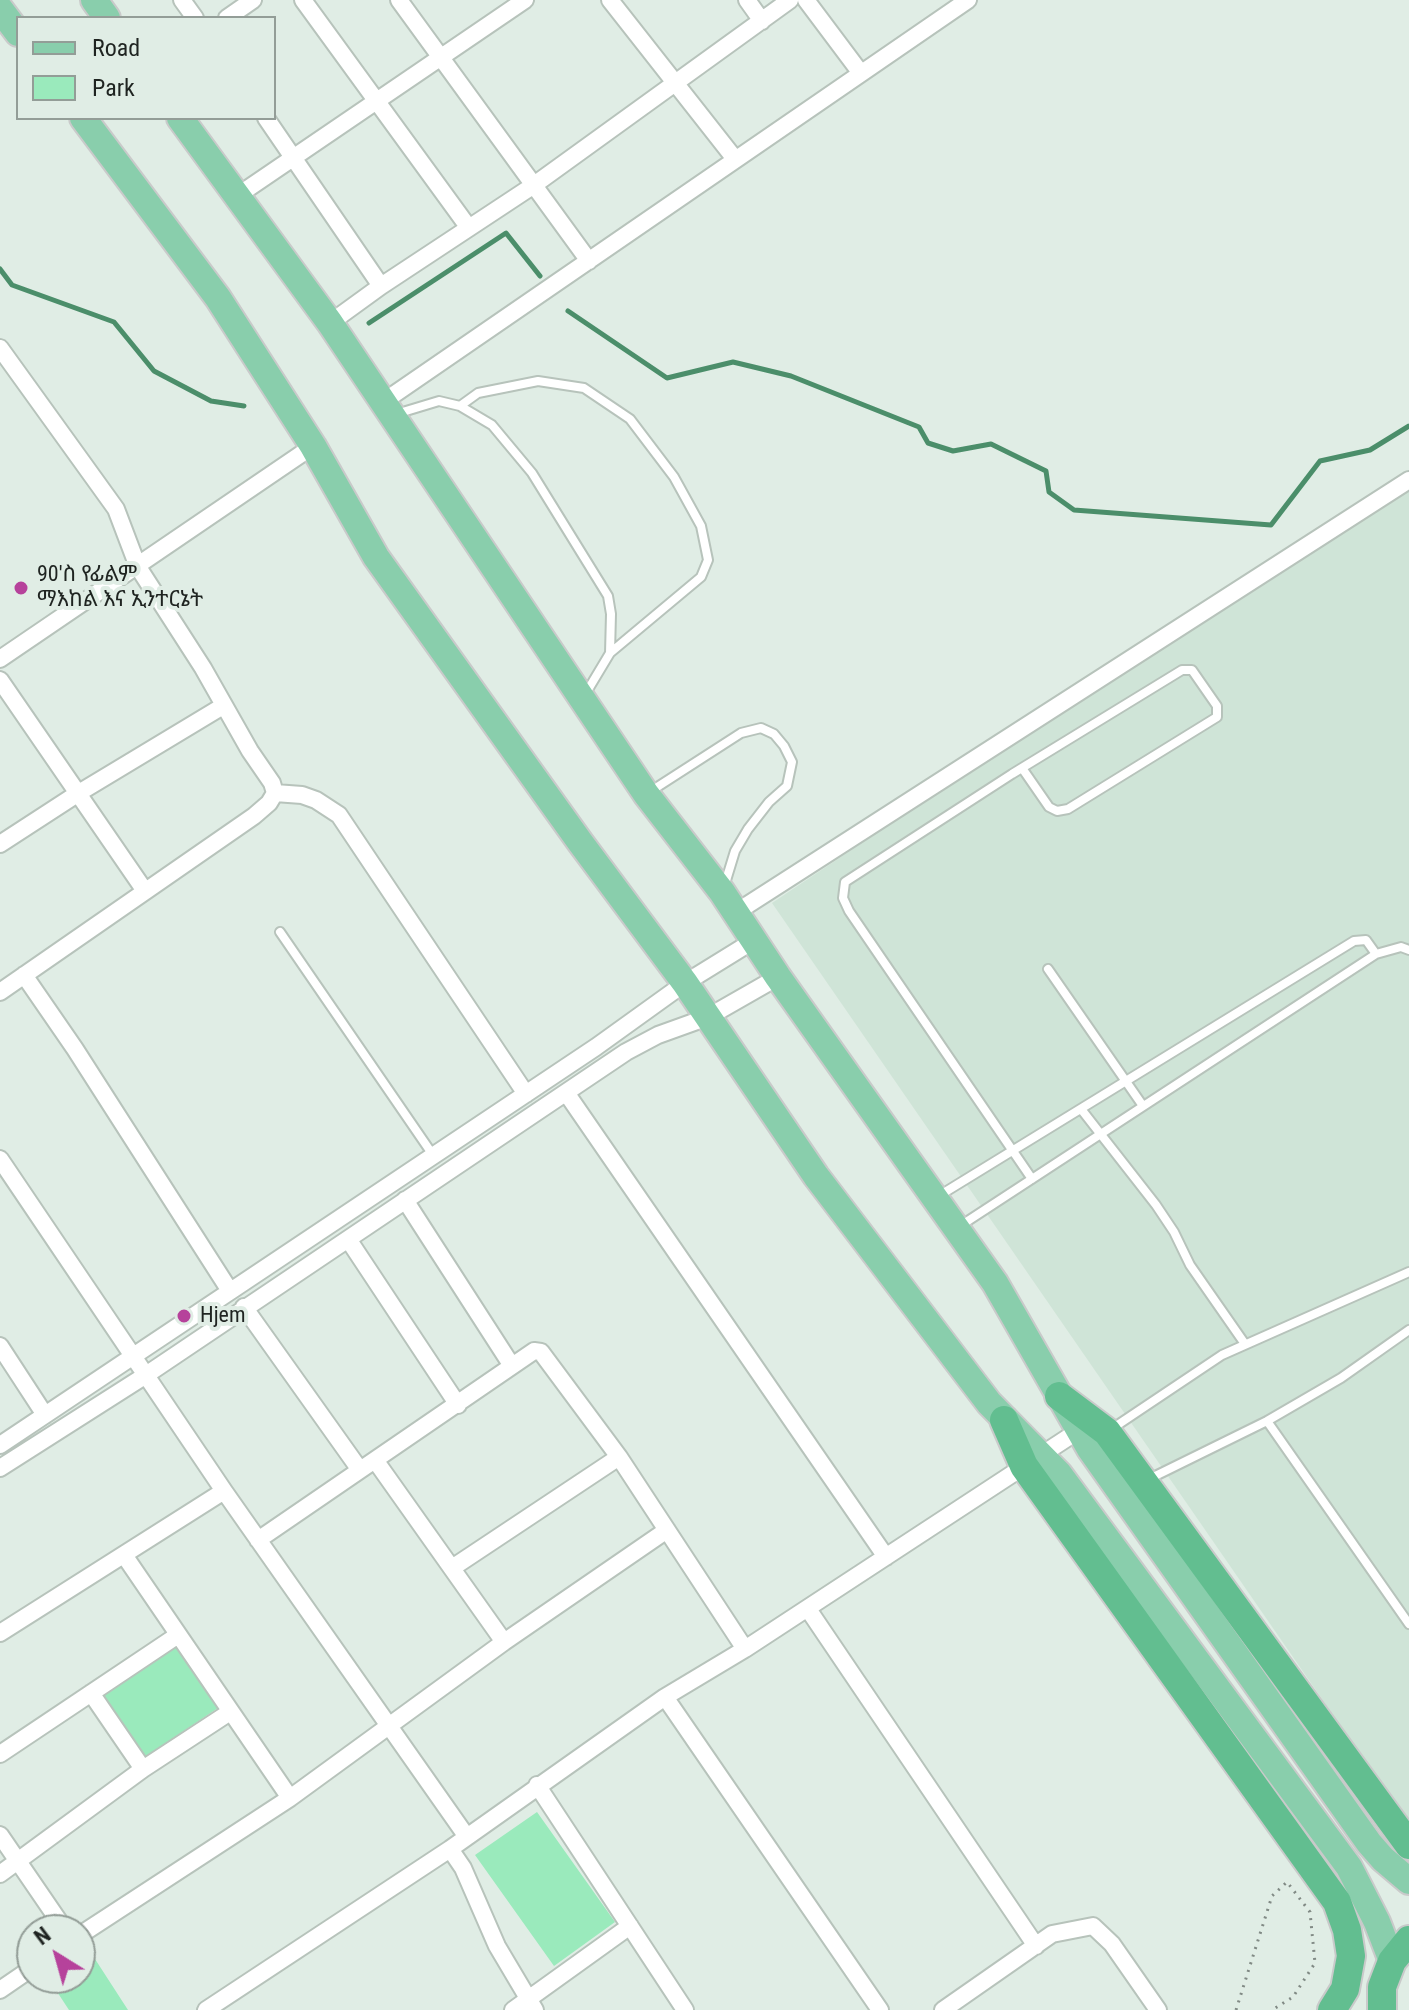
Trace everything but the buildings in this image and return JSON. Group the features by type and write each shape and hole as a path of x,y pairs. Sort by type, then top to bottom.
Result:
{"highway":[{"path":"1059,1396 1144,1482 1409,1845"},
{"path":"1004,1420 1337,1902 1347,1930 1351,1956 1345,1989 1332,2010"},
{"path":"1382,2010 1382,1987 1400,1950"}],"main road":[{"path":"0,9 16,30"},
{"path":"84,120 218,298 313,446 376,557 685,983 816,1176 1004,1420"},
{"path":"181,120 330,323 646,794 728,903 957,1229 1010,1307 1059,1396"},
{"path":"1094,1428 1369,1843 1409,1881"},
{"path":"1032,1460 1059,1474 1349,1867 1377,1922 1400,1950"}],"street":[{"path":"230,16 253,0"},
{"path":"303,0 469,228"},
{"path":"399,0 589,261"},
{"path":"237,196 525,0"},
{"path":"610,0 735,159"},
{"path":"747,0 762,21"},
{"path":"330,323 534,185 790,0"},
{"path":"806,0 860,72"},
{"path":"387,408 589,261 968,0"},
{"path":"267,120 381,286"},
{"path":"0,348 116,509 138,567 203,668 275,793 254,816 0,992"},
{"path":"0,659 313,446"},
{"path":"728,903 1409,480"},
{"path":"0,680 145,891"},
{"path":"0,844 223,706"},
{"path":"275,793 302,795 339,815 526,1094"},
{"path":"0,1445 526,1094 685,983 753,941"},
{"path":"24,975 230,1291"},
{"path":"0,1468 146,1375 626,1052 658,1035 708,1017 778,977"},
{"path":"567,1094 886,1557"},
{"path":"0,1159 224,1491 467,1837"},
{"path":"405,1200 512,1366"},
{"path":"348,1239 458,1405"},
{"path":"244,1307 360,1470"},
{"path":"0,1346 45,1415"},
{"path":"258,1540 534,1351 541,1352 619,1457 745,1649"},
{"path":"206,2010 450,1849 665,1697 808,1609 1032,1460 1094,1428"},
{"path":"452,1568 619,1457"},
{"path":"375,1460 504,1642"},
{"path":"0,1633 224,1491"},
{"path":"96,1925 290,1798 504,1642 667,1530"},
{"path":"124,1555 290,1798"},
{"path":"808,1609 1036,1946"},
{"path":"0,1754 178,1635"},
{"path":"91,1693 143,1769"},
{"path":"665,1697 880,2010"},
{"path":"0,1874 143,1769 230,1712"},
{"path":"537,1785 685,2010"},
{"path":"0,1835 54,1914"},
{"path":"450,1849 463,1868 497,1946 532,2005"},
{"path":"513,2010 532,2005 630,1926"},
{"path":"943,2010 1052,1934 1093,1926 1112,1944 1158,2010"}],"lane":[{"path":"460,406 478,393 538,381 584,388 630,419 674,477 701,526 708,560 701,577 610,653 583,697"},
{"path":"387,408 439,401 460,406 492,425 532,473 608,596 610,653"},
{"path":"1022,768 1049,807 1057,811 1068,809 1217,717 1217,706 1192,670 1182,670 1022,768 845,882 843,890 849,911 1032,1179"},
{"path":"646,794 741,733 761,728 774,734 784,746 792,762 787,786 769,802 735,851 728,903"},
{"path":"280,932 433,1155"},
{"path":"934,1198 1354,941 1360,938 1366,940 1376,954"},
{"path":"957,1229 1376,954 1401,947 1409,950"},
{"path":"1048,969 1143,1106"},
{"path":"1081,1109 1156,1205 1190,1265 1245,1344"},
{"path":"1094,1428 1245,1344 1409,1272"},
{"path":"1144,1482 1267,1421 1341,1378 1409,1330"},
{"path":"1267,1421 1409,1624"}],"path":[{"path":"1236,2010 1272,1896 1287,1882 1310,1912 1315,1963 1293,1997 1272,2010"}],"shaded area":[{"path":"1409,488 1409,1825 772,903 1185,627"}],"green space":[{"path":"176,1639 221,1706 142,1759 97,1692"},
{"path":"537,1812 615,1922 554,1966 475,1855"},
{"path":"96,1961 128,2010 69,2010 58,1994 96,1994"}],"waterway":[{"path":"369,323 506,233 540,276"},
{"path":"0,269 12,285 114,322 154,371 211,401 244,406"},
{"path":"568,311 667,378 733,362 791,376 919,427 928,443 953,451 991,444 1046,471 1049,492 1074,510 1271,525 1320,461 1370,450 1409,426"}],"place":[{"name":"90'ስ የፊልም ማእከል እና ኢንተርኔት","path":"21,588"},
{"name":"Hjem","path":"184,1316"}]}
